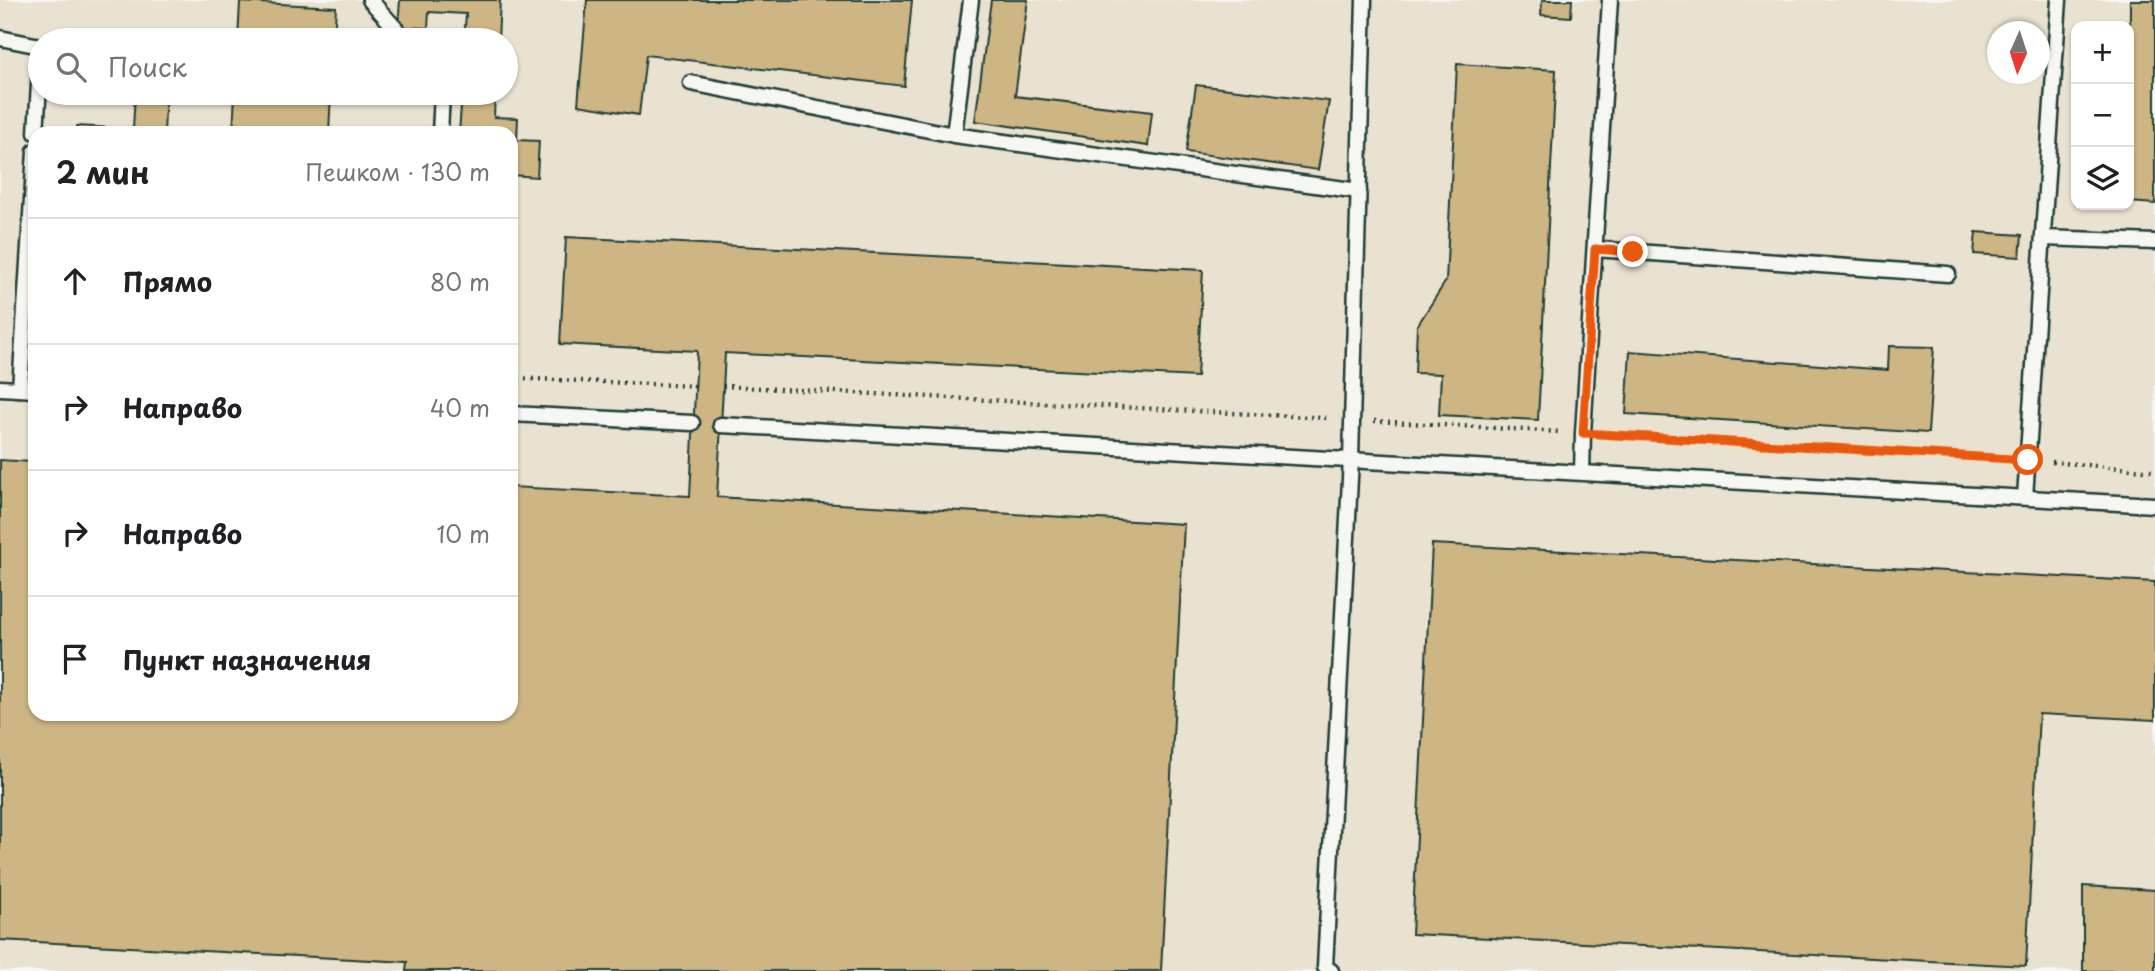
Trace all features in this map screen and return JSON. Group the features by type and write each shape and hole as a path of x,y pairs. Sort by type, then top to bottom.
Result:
{"lane":[{"path":"370,0 395,28"},
{"path":"954,135 971,0"},
{"path":"1326,970 1351,459 1364,0"},
{"path":"1582,472 1610,0"},
{"path":"2025,497 2059,0"},
{"path":"0,38 28,44"},
{"path":"691,83 954,135 1359,191"},
{"path":"36,126 38,105"},
{"path":"440,126 441,105"},
{"path":"2043,238 2155,242"},
{"path":"1595,249 1948,274"},
{"path":"20,389 28,262"},
{"path":"0,388 28,390"},
{"path":"518,414 692,424"},
{"path":"721,425 2155,505"}],"path":[{"path":"518,377 695,386"},
{"path":"723,386 1352,419 2028,460 2155,471"}],"shaded area":[{"path":"0,0 2155,0 2155,971 0,971"}],"building":[{"path":"400,0 500,0 499,28 465,28 466,14 429,12 428,28 398,27"},
{"path":"587,0 912,0 904,86 646,55 639,115 578,105"},
{"path":"991,0 1028,0 1015,96 1152,112 1148,146 975,121"},
{"path":"1542,0 1572,0 1571,17 1541,15"},
{"path":"2130,0 2155,0 2155,204 2134,202 2134,21 2130,21"},
{"path":"240,2 336,7 335,28 239,28"},
{"path":"1457,64 1556,70 1538,420 1439,415 1441,374 1415,373 1417,326 1446,281"},
{"path":"1196,85 1329,101 1318,170 1186,152"},
{"path":"134,105 165,105 164,126 133,126"},
{"path":"234,105 330,105 329,126 233,126"},
{"path":"461,105 494,105 494,117 518,118 518,126 460,126"},
{"path":"518,140 539,141 537,177 518,176"},
{"path":"1976,232 2022,235 2020,257 1974,254"},
{"path":"566,237 1203,270 1197,377 725,353 717,497 1184,524 1161,971 406,971 407,962 0,940 0,460 28,462 28,721 518,721 518,487 690,496 697,351 560,344"},
{"path":"1889,346 1934,347 1928,433 1626,414 1630,351 1888,370"},
{"path":"1432,544 2155,582 2155,720 2039,714 2026,966 1412,934"},
{"path":"2083,886 2155,890 2155,971 2083,971"}],"route":[{"path":"1633,252 1595,249 1583,433 2028,460"}]}
